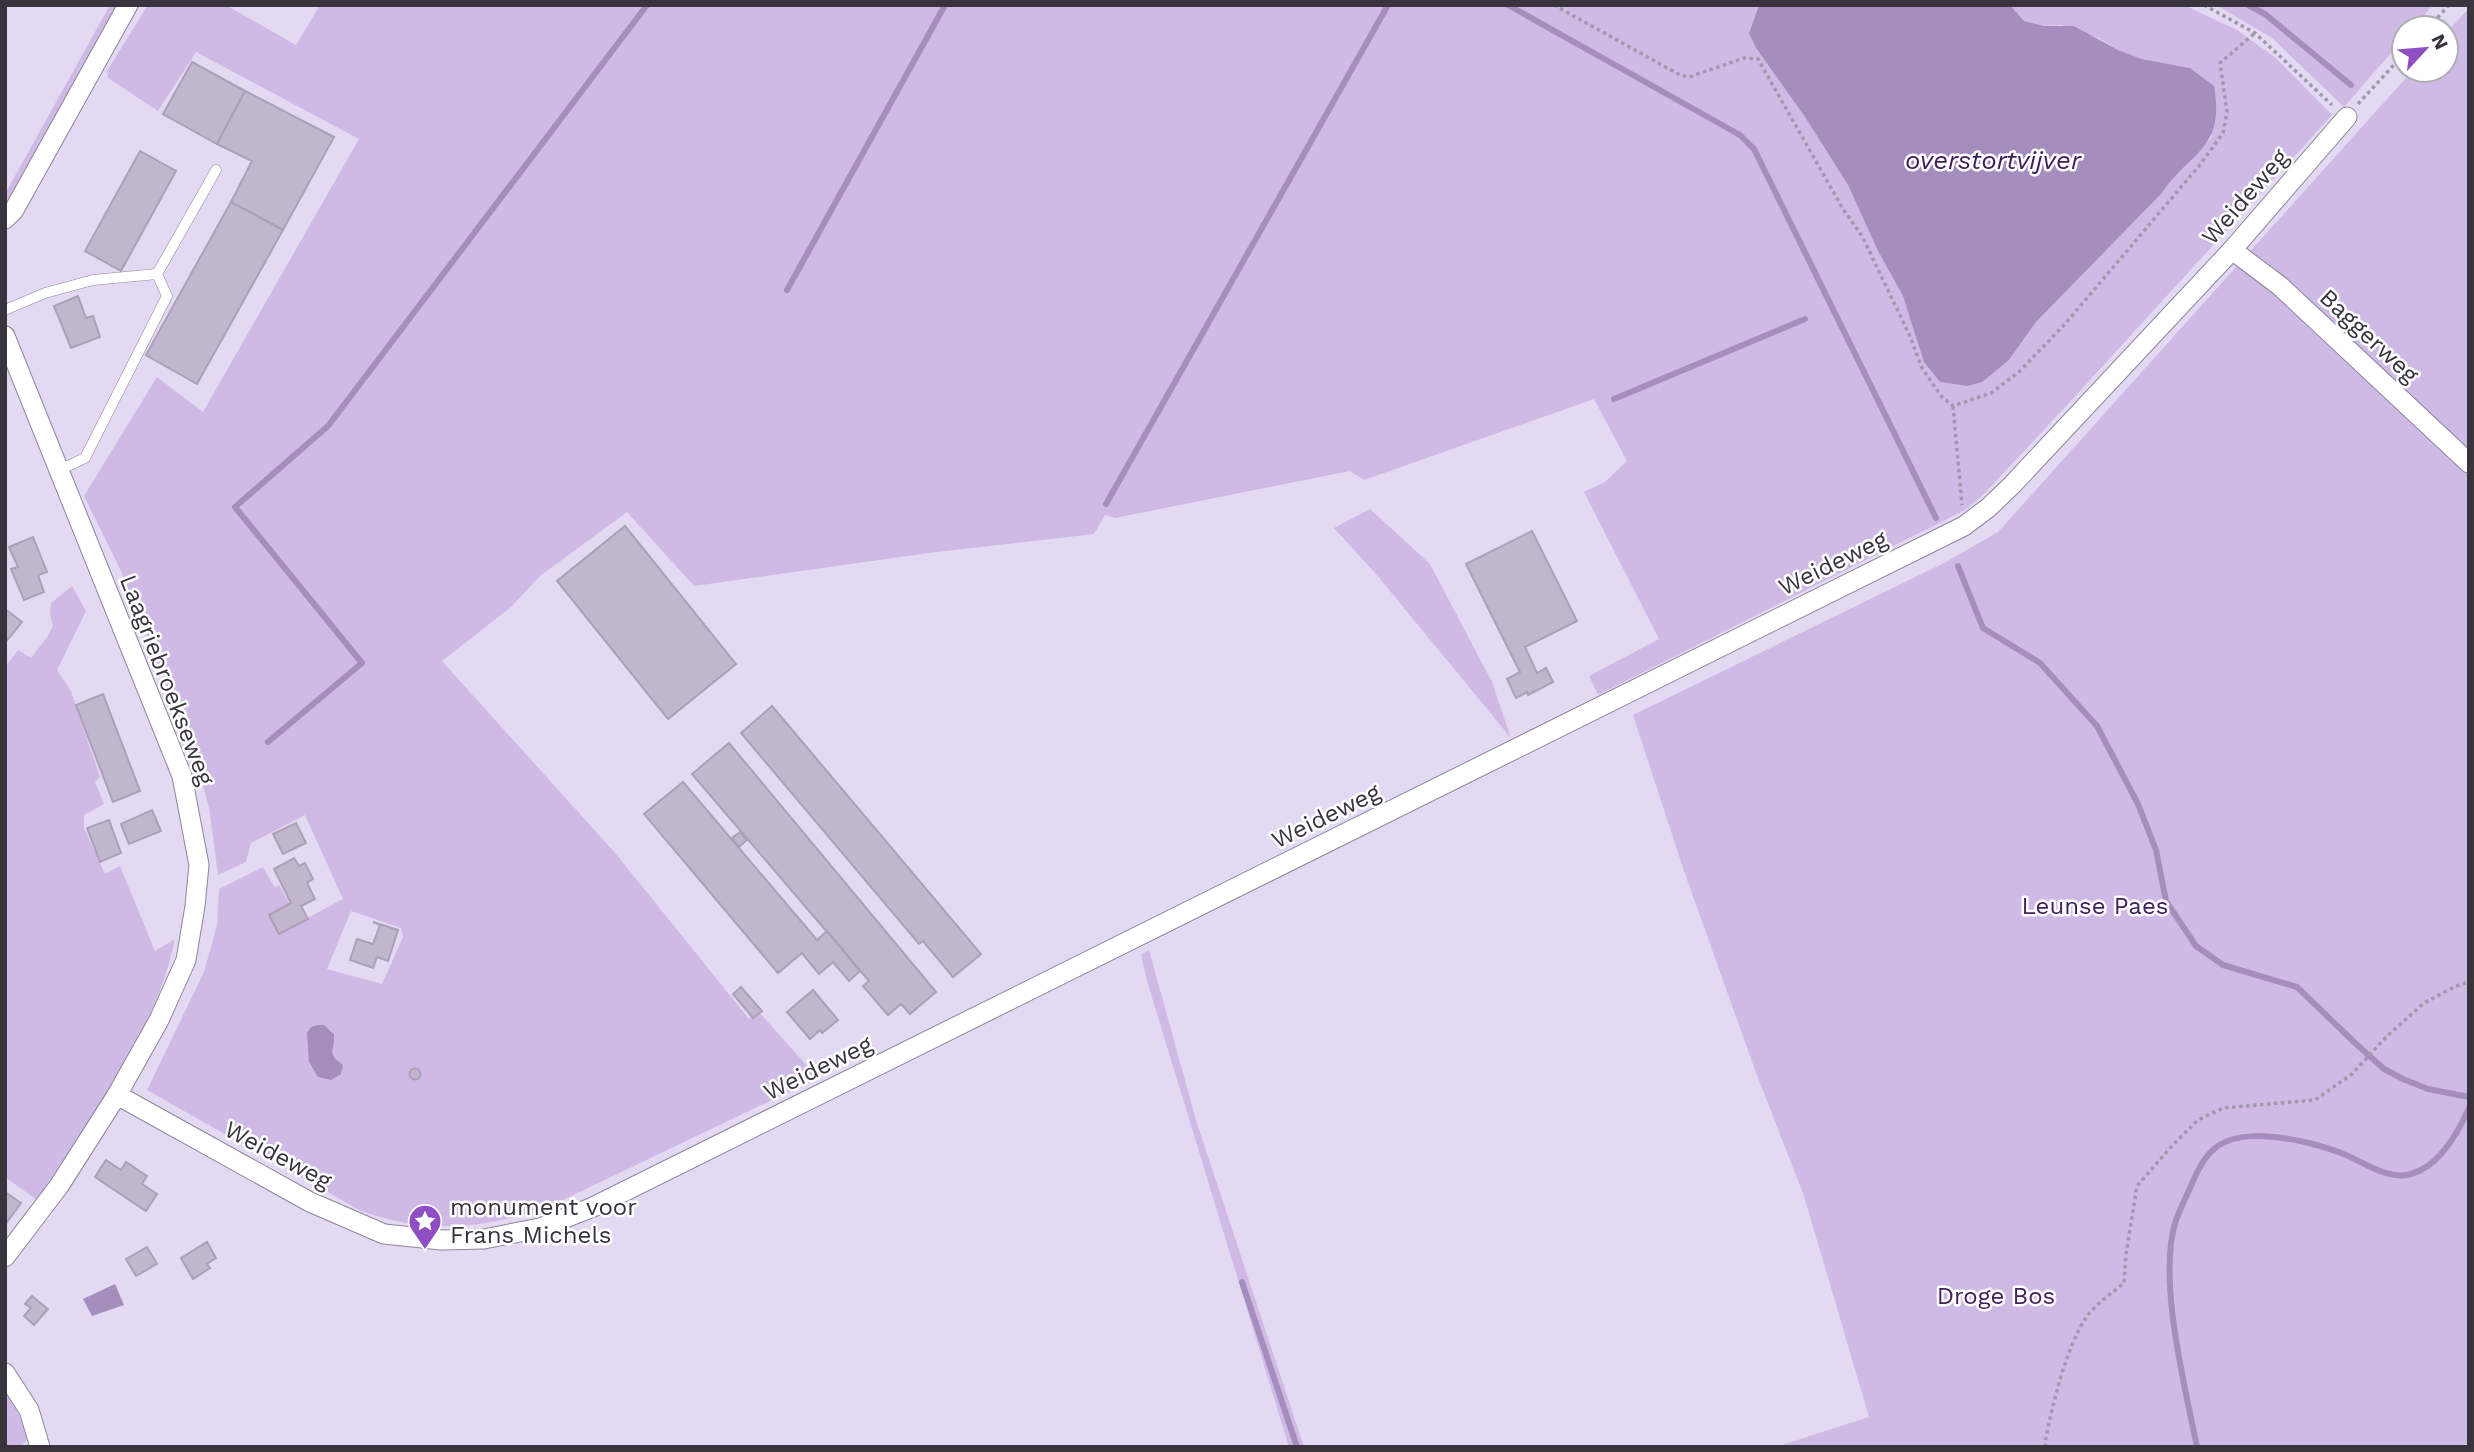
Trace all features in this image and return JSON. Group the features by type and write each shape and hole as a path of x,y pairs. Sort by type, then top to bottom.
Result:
{"street":[{"path":"5,219 14,210 128,5"},
{"name":"Weideweg","path":"117,1095 310,1202 384,1234 441,1240 484,1239 540,1228 593,1207 1964,526 2012,485 2232,250 2347,117"},
{"name":"Baggerweg","path":"2232,250 2280,286 2469,463"},
{"name":"Laagriebroekseweg","path":"5,336 182,776 199,865 186,960 159,1020 117,1095 59,1186 5,1257"},
{"path":"5,1373 29,1410 40,1447"}],"lane":[{"path":"158,274 216,170"},
{"path":"5,310 45,293 93,280 158,274"},
{"path":"59,470 85,458 167,296 158,274"}],"path":[{"path":"1553,5 1680,75 1689,77 1744,58 1758,59 1843,209 1862,236 1909,334 1922,368 1941,396 1953,406 1964,526"},
{"path":"2204,5 2255,33 2347,117 2390,69"},
{"path":"1953,406 1991,393 2020,371 2065,324 2199,166 2223,133 2227,112 2220,64 2255,33"},
{"path":"2046,1447 2055,1394 2074,1343 2088,1315 2124,1283 2137,1186 2171,1147 2199,1120 2223,1108 2315,1100 2352,1074 2387,1036 2424,1003 2469,982"}],"green space":[{"path":"110,5 124,5 5,209 5,194"},
{"path":"148,5 226,5 296,45 320,5 1759,5 1749,32 1756,48 1805,117 1848,185 1878,251 1903,296 1940,382 1967,386 2009,360 2036,322 2161,194 2212,137 2190,68 2142,59 2118,50 2099,38 2061,25 2044,26 2024,21 2010,5 2184,5 2237,30 2276,58 2332,115 2070,402 1982,496 1965,510 1598,695 1589,676 1659,639 1584,492 1605,482 1627,461 1594,399 1364,480 1350,471 1115,518 1105,515 1094,534 929,553 694,586 627,512 540,576 511,607 442,661 616,854 749,1019 758,1011 818,1078 544,1209 497,1221 431,1226 361,1211 147,1090 204,972 217,925 219,889 263,867 275,888 279,885 300,922 343,899 305,815 251,843 246,862 218,875 209,808 194,753 120,569 84,496 157,377 203,412 359,139 196,52 158,111 108,78 107,71","holes":["351,911 401,928 403,937 382,984 327,969","318,1025 331,1030 333,1059 309,1062 310,1047"]},
{"path":"2216,5 2433,5 2425,14 2390,14 2390,54 2344,107 2272,38"},
{"name":"Leunse Paes","path":"2469,8 2469,1447 1776,1447 1869,1417 1804,1196 1755,1070 1684,871 1633,715 1946,562 1998,532 2400,84 2460,84 2460,18"},
{"path":"1370,509 1430,564 1492,682 1511,738 1376,574 1334,528"},
{"path":"72,586 86,611 57,670 71,691 100,777 95,782 104,804 84,815 84,828 105,874 120,866 155,951 175,939 165,975 136,1043 37,1200 5,1177 5,667 18,650 31,658 53,626 51,603"},
{"path":"1149,950 1196,1120 1304,1447 1289,1447 1147,981 1141,955"},
{"path":"5,1388 10,1393 28,1438 21,1447 5,1447"}],"water":[{"name":"overstortvijver","path":"1759,5 2010,5 2024,21 2044,26 2074,26 2118,50 2142,59 2190,68 2214,86 2215,123 2203,147 2036,322 2009,360 1982,382 1967,386 1940,382 1924,362 1903,296 1878,251 1848,185 1805,117 1756,48 1749,33"},
{"path":"324,1025 334,1034 332,1052 343,1065 341,1074 331,1080 318,1077 309,1062 307,1033 311,1027"},
{"path":"115,1284 124,1305 92,1316 83,1299"}],"building":[{"path":"192,62 245,91 217,144 163,114"},
{"path":"245,91 334,137 283,230 231,202 252,161 217,144"},
{"path":"140,151 176,171 121,271 85,251"},
{"path":"231,202 283,230 197,384 146,355"},
{"path":"78,296 86,318 93,316 100,337 71,348 54,306"},
{"path":"625,526 736,664 668,719 557,581"},
{"path":"1532,531 1577,621 1525,647 1537,673 1546,668 1553,682 1516,698 1507,679 1520,672 1466,564"},
{"path":"33,537 47,572 38,575 44,592 24,600 11,569 18,567 9,547"},
{"path":"5,609 22,622 5,643"},
{"path":"103,694 140,791 113,802 76,705"},
{"path":"772,706 981,954 953,977 923,941 919,944 741,733"},
{"path":"729,743 936,992 910,1014 901,1004 888,1015 863,986 869,981 692,774"},
{"path":"683,782 817,940 827,931 860,971 849,981 833,962 819,974 802,953 778,973 644,814"},
{"path":"152,810 161,831 129,844 121,824"},
{"path":"109,820 121,853 100,862 87,828"},
{"path":"296,823 306,843 283,854 273,834"},
{"path":"740,832 747,840 739,847 732,838"},
{"path":"294,858 299,866 305,863 313,879 307,883 315,899 301,906 308,919 279,934 269,915 291,903 274,869"},
{"path":"373,922 398,930 388,961 377,957 373,968 350,960 357,939 373,944 380,925"},
{"path":"741,987 762,1011 753,1018 733,994"},
{"path":"813,990 838,1020 810,1039 787,1012"},
{"path":"415,1069 419,1070 419,1078 415,1079 411,1078 410,1074 411,1070"},
{"path":"106,1160 121,1170 126,1162 147,1176 142,1184 157,1194 146,1211 95,1177"},
{"path":"5,1192 21,1203 5,1225"},
{"path":"207,1242 216,1258 207,1264 210,1268 193,1279 181,1258"},
{"path":"147,1247 157,1264 136,1276 126,1259"},
{"path":"32,1296 48,1309 34,1325 24,1316 31,1308 25,1304"}],"waterway":[{"path":"268,742 362,663 235,507 328,426 647,5"},
{"path":"787,290 945,5"},
{"path":"1106,504 1388,5"},
{"path":"1508,5 1740,135 1754,149 1936,518"},
{"path":"2248,5 2265,14 2351,85"},
{"path":"1614,399 1805,319"},
{"path":"1958,566 1983,628 2040,663 2097,726 2138,804 2156,850 2166,901 2196,946 2223,965 2297,987 2384,1069 2428,1089 2469,1097"},
{"path":"2197,1447 2175,1333 2170,1272 2171,1244 2176,1220 2206,1157 2232,1139 2267,1136 2326,1148 2384,1173 2411,1174 2431,1164 2447,1147 2469,1108"},
{"path":"1242,1282 1297,1447"}],"place":[{"name":"monument voor Frans Michels","path":"425,1251"}],"park label":[{"name":"Droge Bos","path":"1996,1296"}]}
